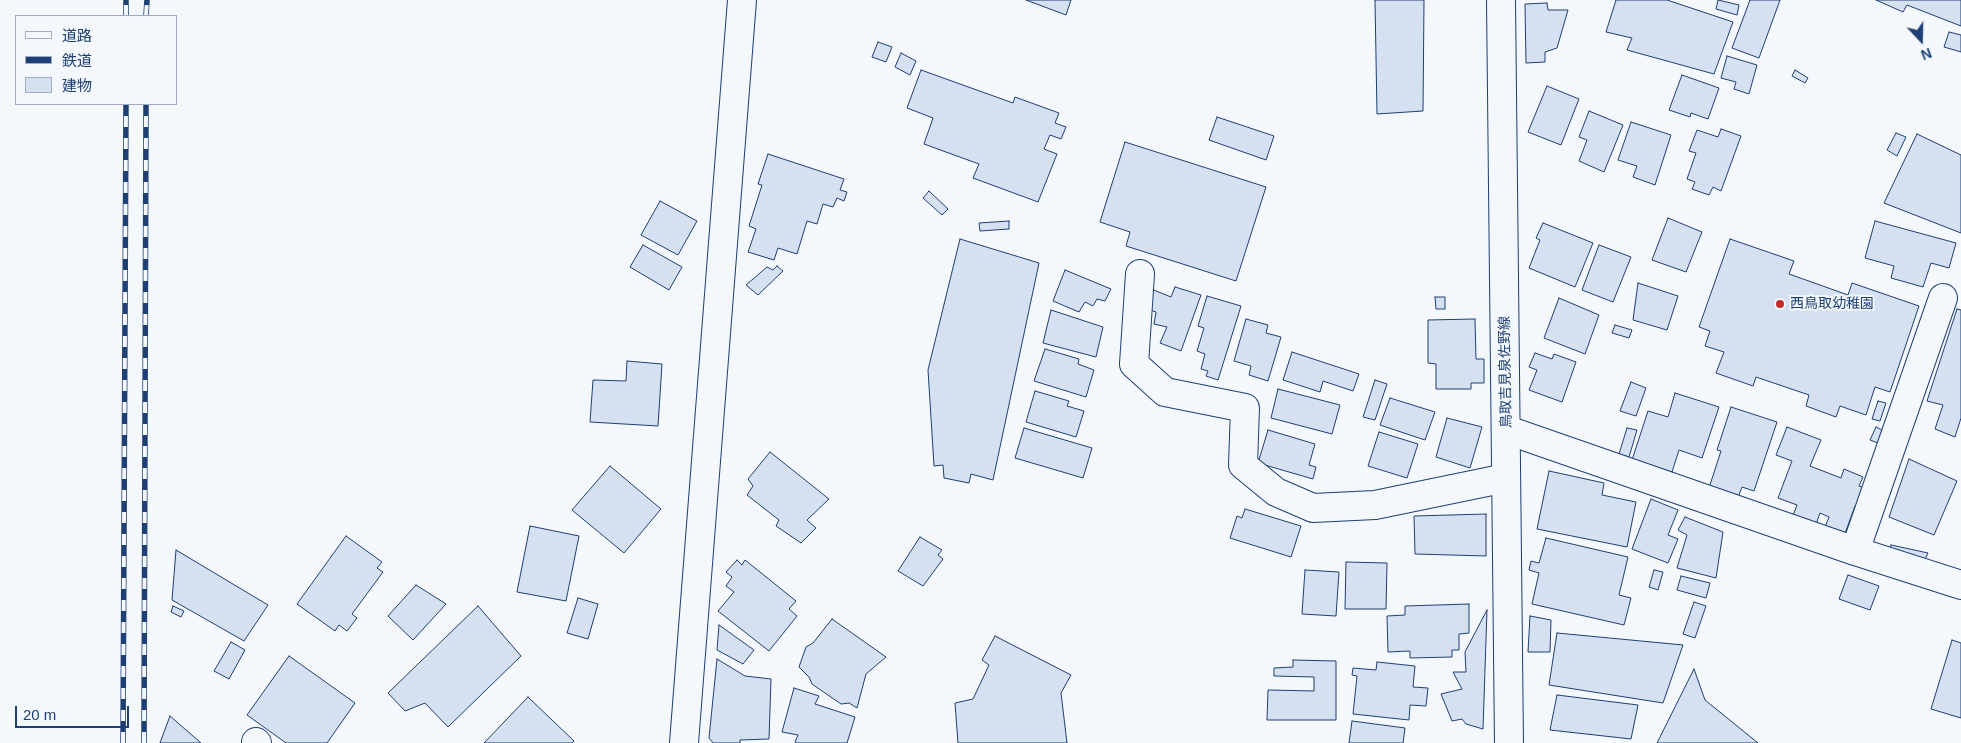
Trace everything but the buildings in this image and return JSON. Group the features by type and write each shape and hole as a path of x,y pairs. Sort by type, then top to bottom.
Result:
{"street":[{"path":"684,743 742,0"},
{"name":"鳥取吉見泉佐野線","path":"1501,0 1509,743"},
{"path":"1140,274 1134,364 1165,392 1245,408 1243,465 1276,492 1313,508 1375,505 1506,478"},
{"path":"1855,552 1943,298"},
{"path":"1506,430 1855,552 1961,585"}],"railway":[{"path":"126,0 126,15"},
{"path":"146,15 147,0"},
{"path":"123,743 126,105"},
{"path":"144,743 146,105"}],"place":[{"name":"西鳥取幼稚園","path":"1780,304"}]}
